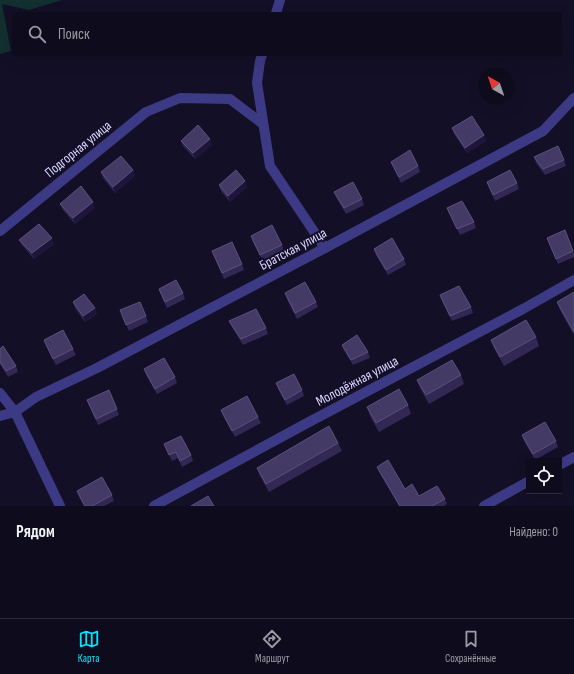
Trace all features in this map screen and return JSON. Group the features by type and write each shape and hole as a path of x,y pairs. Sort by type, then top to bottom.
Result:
{"street":[{"path":"276,12 280,0"},
{"path":"262,56 257,83 270,166 325,248"},
{"name":"Подгорная улица","path":"0,232 146,112 180,98 230,99 263,124"},
{"name":"Братская улица","path":"15,412 36,397 97,368 543,131 574,98"},
{"name":"Молодёжная улица","path":"154,506 523,309 574,280"},
{"path":"0,393 15,412 60,506"},
{"path":"0,402 15,412"},
{"path":"0,416 15,412"},
{"path":"562,463 574,457"},
{"path":"484,506 526,483"}],"green space":[{"path":"0,0 62,0 29,10 2,4 11,51 0,54"}],"building":[{"path":"472,116 484,135 465,148 452,128"},
{"path":"198,125 210,139 193,153 181,141"},
{"path":"558,146 564,160 543,169 534,157"},
{"path":"410,150 418,166 399,177 391,162"},
{"path":"121,156 133,170 113,187 101,172"},
{"path":"236,170 245,181 228,196 219,185"},
{"path":"510,170 517,183 493,195 487,182"},
{"path":"353,182 362,199 344,208 334,192"},
{"path":"81,186 93,202 73,218 60,204"},
{"path":"462,201 474,222 457,229 447,208"},
{"path":"39,224 52,238 32,253 19,240"},
{"path":"272,225 282,245 260,255 251,236"},
{"path":"565,230 573,251 556,259 547,238"},
{"path":"392,238 404,259 386,270 374,249"},
{"path":"232,242 242,264 222,273 212,251"},
{"path":"176,280 183,293 165,302 159,289"},
{"path":"305,282 316,302 295,313 285,293"},
{"path":"459,286 471,307 450,316 440,295"},
{"path":"574,292 574,332 557,302"},
{"path":"84,294 95,308 83,316 73,302"},
{"path":"140,302 146,316 126,325 120,310"},
{"path":"256,309 266,328 241,339 229,321"},
{"path":"526,320 536,337 500,357 491,340"},
{"path":"63,330 73,349 53,359 44,340"},
{"path":"357,335 368,352 351,360 342,345"},
{"path":"3,346 16,366 6,371 0,362 0,349"},
{"path":"164,358 175,377 155,389 144,369"},
{"path":"452,360 461,375 426,395 417,380"},
{"path":"294,374 302,390 285,400 276,383"},
{"path":"399,389 408,405 376,423 367,407"},
{"path":"109,390 117,409 96,419 87,400"},
{"path":"247,396 258,417 232,431 221,410"},
{"path":"545,422 556,441 533,454 522,435"},
{"path":"329,426 338,443 266,484 257,468"},
{"path":"181,436 191,455 180,461 176,452 169,455 164,444"},
{"path":"388,460 405,489 412,484 419,496 437,486 445,499 432,506 400,506 377,467"},
{"path":"102,477 112,495 92,506 85,506 77,491"},
{"path":"208,496 214,506 191,506"}]}
